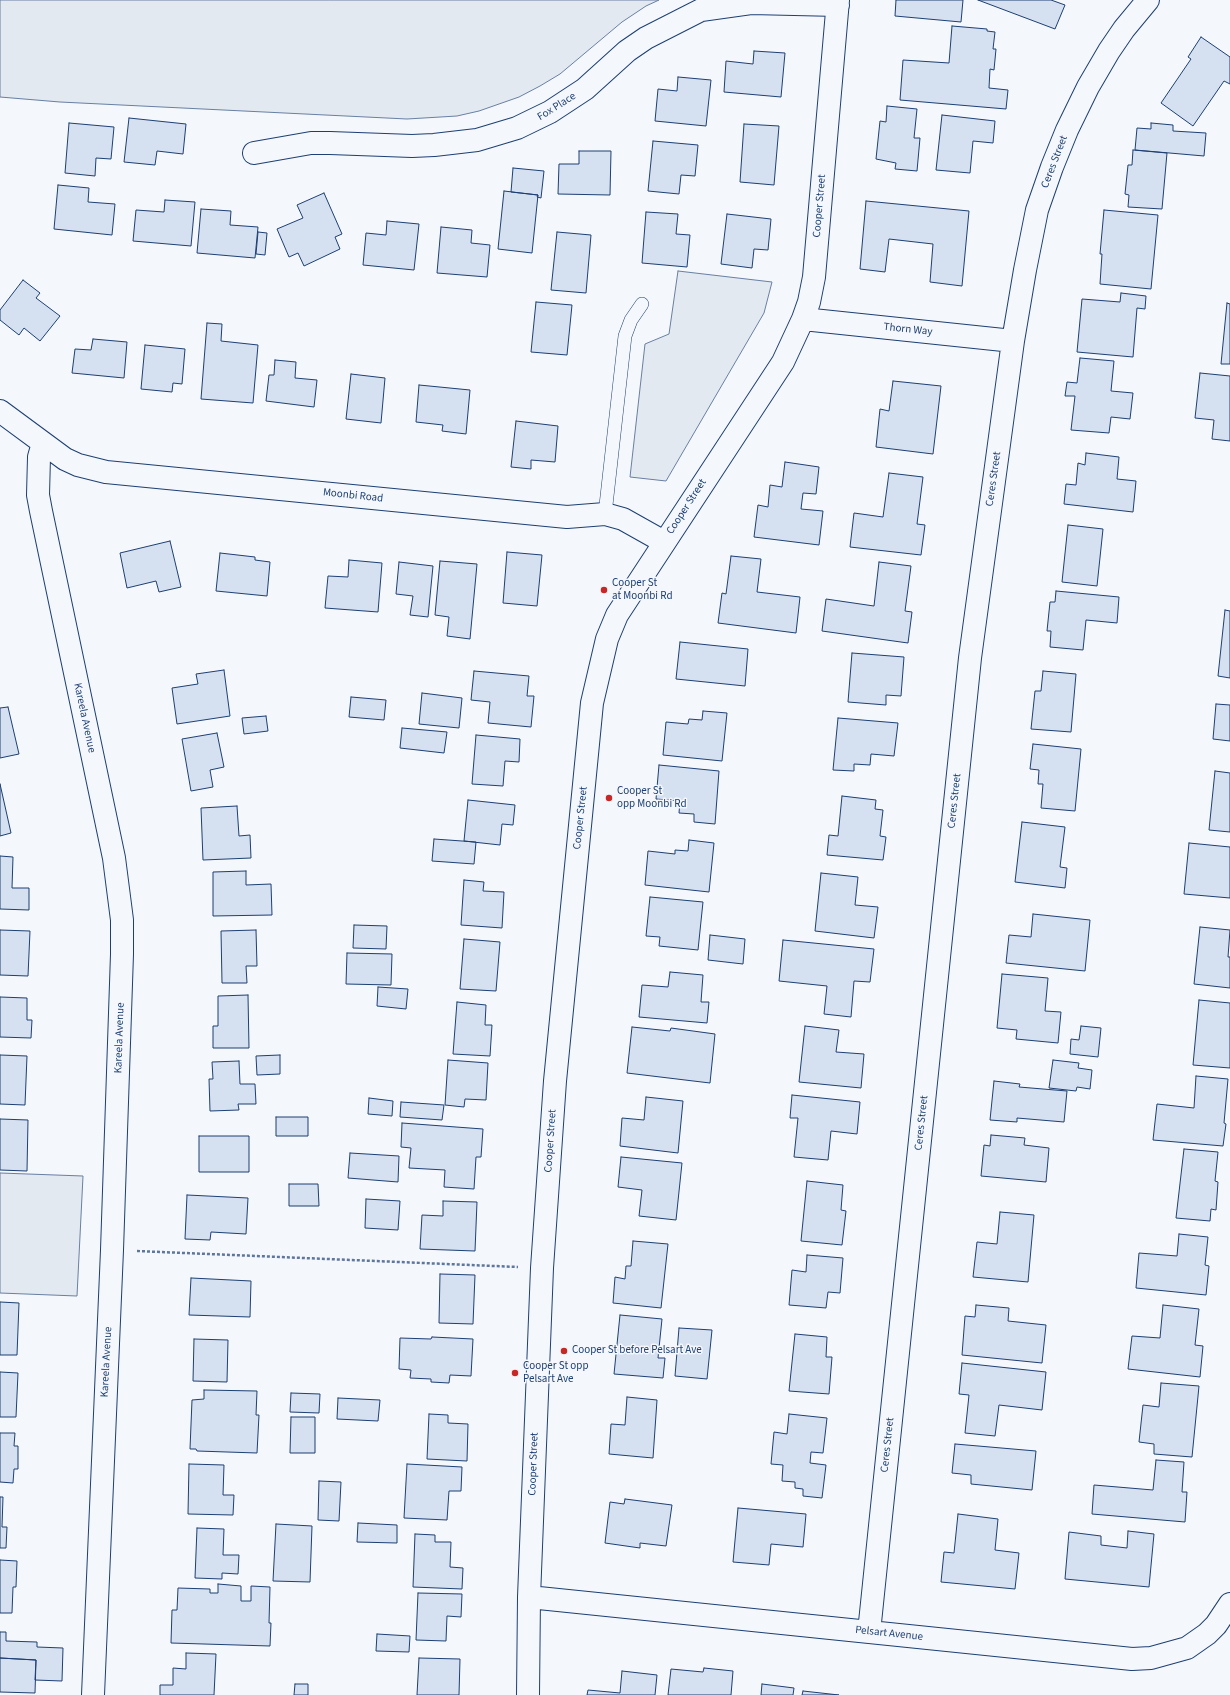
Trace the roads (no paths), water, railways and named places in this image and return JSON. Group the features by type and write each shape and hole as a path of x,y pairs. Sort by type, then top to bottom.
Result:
{"street":[{"name":"Ceres Street","path":"869,1632 970,658 1013,341 1037,210 1052,167 1067,130 1088,87 1124,29 1148,0"},
{"name":"Fox Place","path":"254,153 311,144 330,143 412,146 477,140 517,128 550,112 585,89 627,51 646,38 700,10 750,3 838,2"},
{"name":"Cooper Street","path":"528,1695 528,1597 542,1268 555,1081 592,703 607,639 618,615 664,542 783,362 804,319 814,277 838,2"},
{"name":"Thorn Way","path":"804,319 1013,341"},
{"path":"0,411 43,443"},
{"name":"Moonbi Road","path":"43,443 65,459 78,465 106,472 567,517 605,514 623,519 664,542"},
{"name":"Kareela Avenue","path":"43,443 39,457 38,495 40,511 114,858 120,896 122,954 112,1250 93,1695"},
{"name":"Pelsart Avenue","path":"528,1597 1132,1659 1151,1658 1177,1652 1198,1641 1216,1625 1230,1604"}],"lane":[{"path":"605,514 625,336 631,320 642,304"}],"place":[{"name":"Cooper St at Moonbi Rd","path":"604,590"},
{"name":"Cooper St opp Moonbi Rd","path":"609,798"},
{"name":"Cooper St before Pelsart Ave","path":"564,1351"},
{"name":"Cooper St opp Pelsart Ave","path":"515,1373"}]}
